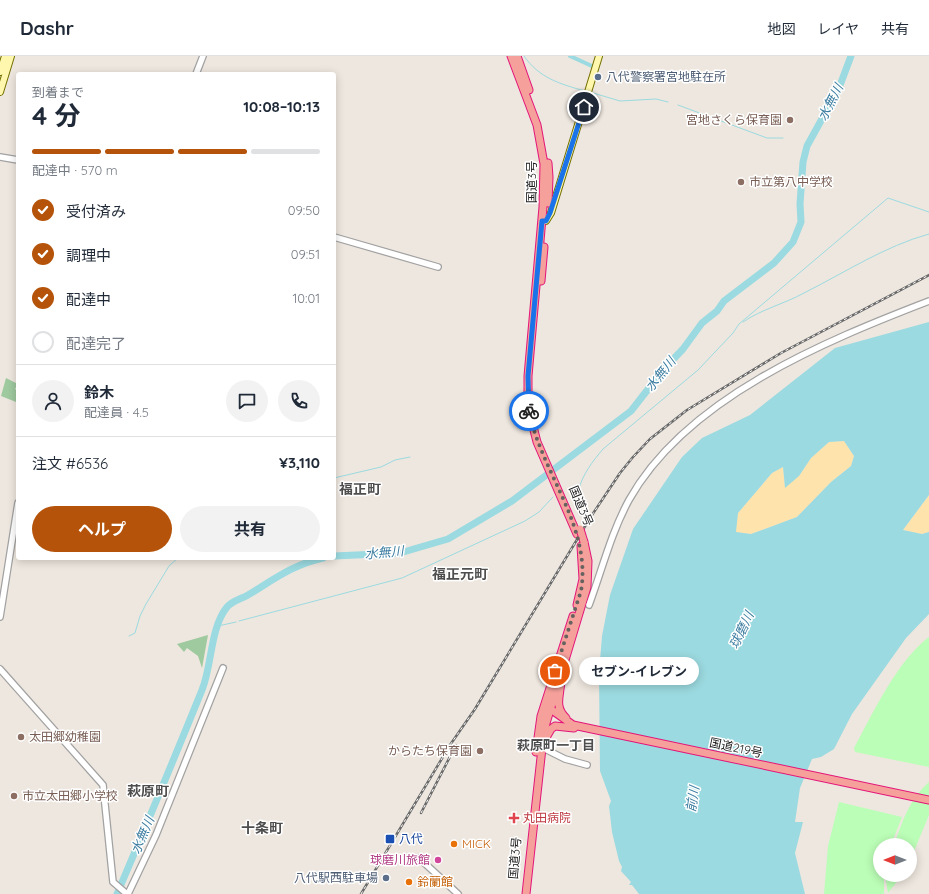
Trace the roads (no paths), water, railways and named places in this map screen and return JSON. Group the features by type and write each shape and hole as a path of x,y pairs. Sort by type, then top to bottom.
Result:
{"highway":[{"name":"国道3号","path":"511,56 540,140 548,207"},
{"name":"国道3号","path":"517,56 542,127 549,177 548,207 544,221 527,393 532,427 578,531 588,561 587,587 563,665 547,706 540,716 540,746 524,894"},
{"name":"国道3号","path":"547,706 581,591 583,544"},
{"path":"563,665 558,704 562,713 573,725"},
{"name":"国道219号","path":"547,706 573,725 584,728 929,800"},
{"path":"540,746 555,726 584,728"}],"main road":[{"path":"0,72 5,56"},
{"path":"0,92 11,56"},
{"path":"548,207 599,56"}],"street":[{"path":"197,72 203,56"},
{"path":"0,157 16,160"},
{"path":"336,238 438,267"},
{"path":"589,605 613,535 629,500 640,483 676,441 726,400 782,366 846,335 929,301"},
{"path":"0,617 16,516"},
{"path":"0,669 103,784 113,882 126,893 156,835 224,668"},
{"path":"540,746 565,759 587,765"},
{"path":"419,858 458,894"}],"water":[{"path":"929,322 929,495 903,530 922,534 929,532 929,614 906,638 852,714 834,749 821,757 812,759 800,788 795,822 803,822 795,853 805,894 639,894 632,885 629,885 631,882 621,871 622,867 619,861 612,832 609,806 611,801 600,771 599,673 602,636 610,595 633,529 682,457 702,438 750,415 835,348","holes":["844,441 854,456 851,466 831,482 797,517 751,534 736,532 738,513 772,473 783,467 785,488 799,476 811,458 829,442"]}],"waterway":[{"path":"524,56 530,64 543,75 559,83 585,91"},
{"path":"570,56 594,67"},
{"name":"水無川","path":"336,556 400,553 448,539 512,501 631,411 663,370 683,349 702,323 717,311 724,301 774,263 793,242 801,222 800,204 803,162 807,146 839,88 851,56"},
{"path":"593,93 620,101 656,99 668,102"},
{"path":"678,105 767,138 783,138"},
{"path":"574,492 578,491 588,468 603,449 698,370 733,333 739,324 888,198 929,212"},
{"path":"743,322 750,317 796,297 865,260 897,245 929,234"},
{"path":"336,478 381,467 395,460 410,457"},
{"path":"239,621 402,578 525,521 539,512 553,497"},
{"path":"129,636 135,633 140,616 146,604 169,566 176,560"},
{"name":"水無川","path":"117,894 202,690 208,670 214,636 221,616 231,603 248,595 293,568 316,560"},
{"path":"218,626 236,622"}],"railway":[{"path":"361,894 450,745 475,709 590,518 620,473 633,457 650,439 687,410 781,353 929,275"},
{"path":"421,813 456,745"}],"place":[{"name":"八代警察署宮地駐在所","path":"598,77"},
{"name":"宮地さくら保育園","path":"790,120"},
{"name":"市立第八中学校","path":"741,182"},
{"name":"セブン-イレブン","path":"555,671"},
{"name":"太田郷幼稚園","path":"21,737"},
{"name":"からたち保育園","path":"480,751"},
{"name":"市立太田郷小学校","path":"14,796"},
{"name":"丸田病院","path":"514,818"},
{"name":"八代","path":"390,839"},
{"name":"MICK","path":"454,844"},
{"name":"球磨川旅館","path":"438,860"},
{"name":"八代駅西駐車場","path":"386,878"},
{"name":"鈴蘭館","path":"409,882"}],"district":[{"name":"福正町","path":"360,489"},
{"name":"福正元町","path":"460,574"},
{"name":"萩原町一丁目","path":"556,745"},
{"name":"萩原町","path":"148,791"},
{"name":"十条町","path":"262,828"}],"water label":[{"name":"球磨川","path":"741,630"},
{"name":"前川","path":"692,799"}]}
